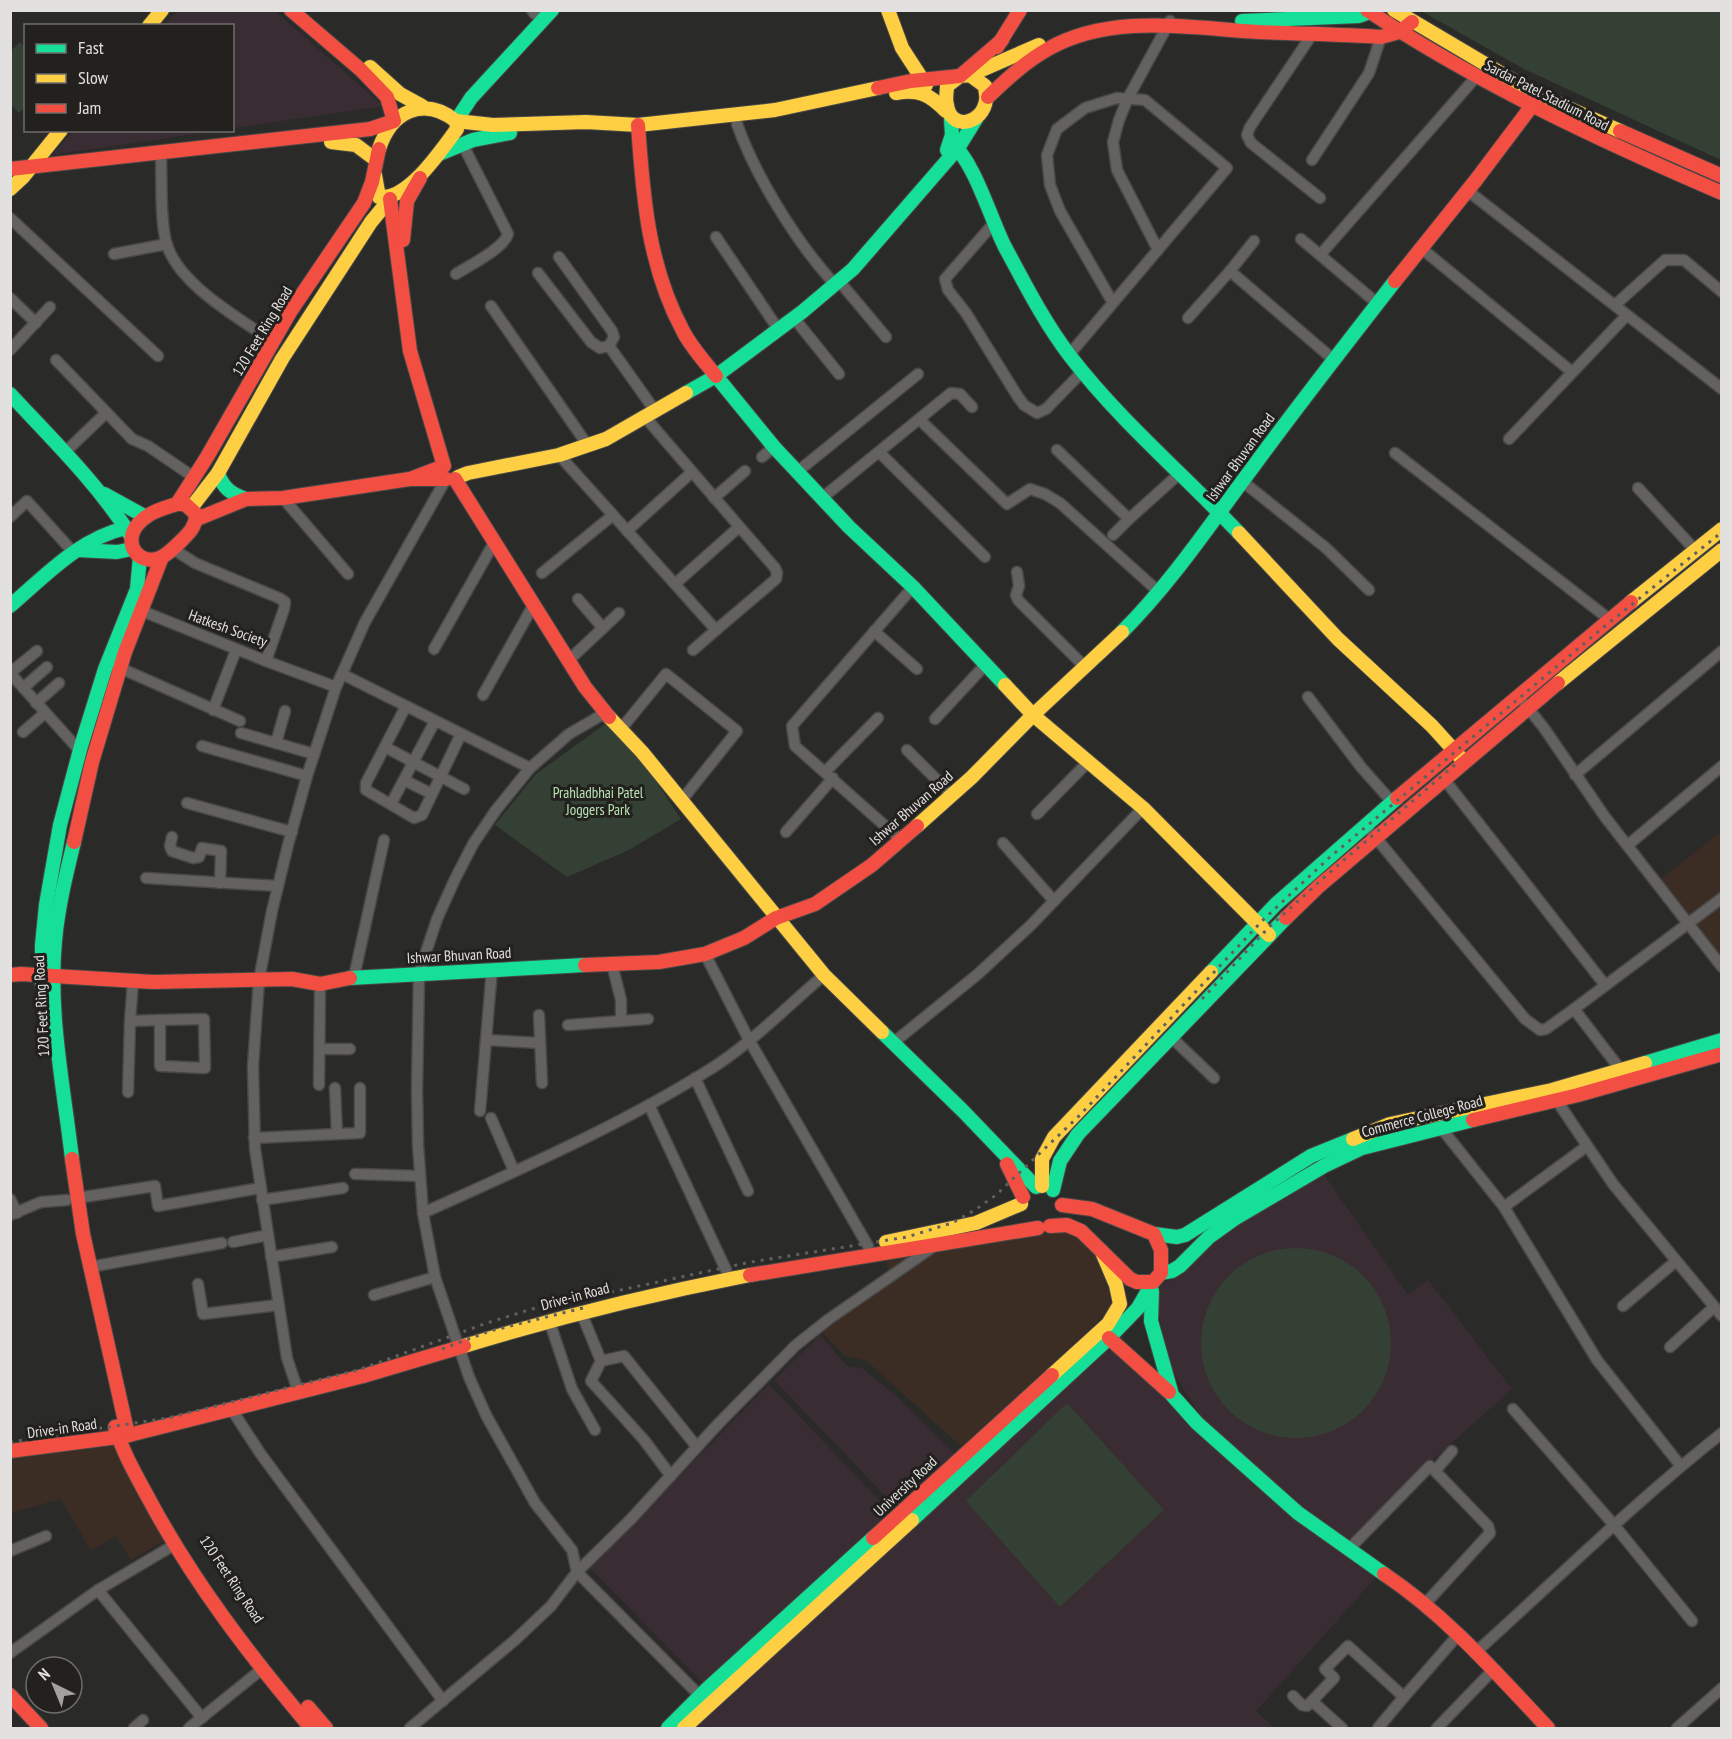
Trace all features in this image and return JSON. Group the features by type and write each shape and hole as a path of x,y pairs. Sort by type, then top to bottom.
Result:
{"street":[{"path":"151,24 162,10"},
{"path":"10,606 76,551 114,528 148,560 168,553 193,519 282,359 371,222 390,199 410,184 437,155 457,129 456,121 471,98 552,10"},
{"path":"888,10 902,48 936,101 949,115 962,123 976,119"},
{"path":"895,10 908,45 917,60 938,77"},
{"path":"965,76 1002,40 1020,10"},
{"name":"Sardar Patel Stadium Road","path":"1394,10 1534,100 1608,144 1722,193"},
{"path":"1371,11 1261,21 1111,22 1069,32 965,76 947,86 945,98 953,127 954,145 968,164 994,223 1032,298 1069,355 1106,400 1220,513 1338,639 1432,726 1464,762"},
{"name":"Sardar Patel Stadium Road","path":"1371,11 1399,32 1476,77 1722,176"},
{"path":"438,109 461,95 535,12"},
{"path":"301,14 400,94 422,106 447,113 456,121 493,125 586,122 638,129 775,110 938,77 965,76 985,86 988,97 986,109 853,269 774,323 714,373"},
{"path":"301,14 387,97 394,121 382,140 376,160 375,175 379,197 384,200 390,199"},
{"path":"988,97 1006,78 1030,59 1059,42 1095,31 1170,23 1260,32 1381,37 1399,32 1412,22"},
{"path":"1158,250 1117,170 1113,142 1128,98 1170,23"},
{"path":"1313,33 1250,127 1247,135 1251,143 1320,198"},
{"path":"1312,160 1369,73 1381,37"},
{"path":"1320,255 1476,77"},
{"path":"437,155 462,143 494,134 737,124 777,119 913,90 936,101"},
{"path":"1069,355 1158,250 1227,168 1145,99 1117,98 1085,108 1056,129 1047,156 1050,185 1060,211 1113,303"},
{"name":"Ishwar Bhuvan Road","path":"10,975 133,981 292,980 320,984 354,977 659,962 705,954 744,938 776,918 815,904 872,865 952,795 1145,609 1334,360 1468,191 1534,100"},
{"path":"22,174 370,129 394,121 422,106"},
{"path":"737,124 745,148 767,188 810,254 886,337"},
{"path":"638,129 643,200 655,265 682,332 714,373 774,447 849,527 913,587 1033,715 1143,808 1269,935"},
{"path":"10,189 59,132"},
{"path":"10,169 22,174 326,141 351,142 364,149 376,160"},
{"path":"456,274 499,246 506,240 508,234 462,143"},
{"path":"161,160 166,244 178,264 194,286 272,341"},
{"path":"296,1385 287,1358 254,1138 253,1066 259,980 278,886 292,832 307,776 336,687 365,622 452,472 416,350 403,237 407,201 425,167"},
{"name":"120 Feet Ring Road","path":"177,504 195,478 290,311 365,202 375,175"},
{"path":"1468,191 1722,389"},
{"path":"390,199 410,351 431,429 452,472 585,687 642,752 824,975 1000,1150 1043,1188 1059,1196 1062,1205 1060,1217 1044,1227 1027,1222 1023,1216 1022,1200 1000,1150"},
{"path":"10,218 158,356"},
{"path":"371,222 378,220 386,222 397,239"},
{"path":"994,223 945,279 948,290 966,313 1018,397 1031,411 1037,413 1046,409 1083,371"},
{"path":"717,237 774,323"},
{"path":"1301,239 1378,304"},
{"path":"1188,318 1254,241"},
{"path":"114,254 166,244"},
{"path":"1421,248 1572,372"},
{"path":"538,273 591,342 600,348 609,346 614,337 612,331 559,257"},
{"path":"1615,305 1665,260 1684,260 1722,292"},
{"path":"1230,271 1334,360"},
{"path":"193,519 279,498 452,472 559,448 604,433 714,373 794,318 834,280"},
{"path":"10,298 36,323"},
{"path":"491,306 584,440"},
{"path":"10,350 50,307"},
{"path":"1509,439 1627,315"},
{"path":"794,318 838,374"},
{"path":"609,346 648,411 692,472 777,573 776,579 693,650"},
{"path":"56,360 132,439 148,446 195,478"},
{"path":"797,471 918,374"},
{"path":"822,498 951,393 960,394 972,407"},
{"path":"10,394 104,494 133,548"},
{"path":"452,472 468,473 559,455 606,439 648,411"},
{"path":"66,451 106,413"},
{"path":"920,420 1007,504 1030,489 1046,494 1060,503 1159,592"},
{"path":"762,457 774,447"},
{"path":"1057,450 1130,519"},
{"path":"879,452 985,557"},
{"path":"1395,453 1609,619"},
{"path":"559,455 716,630"},
{"path":"714,498 745,471"},
{"path":"627,531 692,472"},
{"path":"218,473 225,490 246,499"},
{"path":"1113,536 1179,474"},
{"path":"1242,481 1326,548 1369,590"},
{"path":"1638,488 1695,550"},
{"path":"104,494 146,517"},
{"path":"193,519 246,499 279,498 348,574"},
{"path":"10,517 27,501 76,551 117,552 133,548"},
{"path":"117,552 129,558 133,548 134,529 146,517 166,507 185,504 193,519"},
{"path":"542,573 613,515"},
{"path":"675,584 739,527"},
{"path":"1043,1188 1042,1159 1054,1137 1257,923 1392,802 1609,619 1722,529"},
{"path":"434,649 495,541"},
{"name":"120 Feet Ring Road","path":"133,548 138,586 106,665 69,790 46,907 42,950 57,1034 72,1199 97,1352 122,1431 174,1545 203,1590 262,1669 311,1728"},
{"path":"1043,1188 1065,1149 1269,935 1318,887 1528,708 1722,550"},
{"name":"120 Feet Ring Road","path":"48,976 77,822 106,709 142,611 168,553"},
{"name":"Hatkesh Society","path":"142,611 266,661 285,602 168,553"},
{"path":"1017,572 1019,586 1016,595 1018,600 1085,668"},
{"path":"901,840 795,746 792,726 913,587"},
{"path":"578,599 603,628"},
{"path":"483,695 534,604"},
{"path":"569,660 619,613"},
{"path":"874,632 917,669"},
{"path":"213,710 236,650"},
{"path":"37,651 10,673 80,752"},
{"path":"1575,775 1722,651"},
{"path":"266,661 336,687"},
{"path":"935,719 986,664"},
{"path":"23,688 47,667"},
{"path":"120,668 240,721"},
{"path":"342,674 530,768"},
{"path":"621,729 666,674 737,731 681,801"},
{"path":"36,703 59,682"},
{"path":"1518,696 1544,728 1575,775 1722,967"},
{"path":"1308,698 1361,767 1392,802"},
{"path":"406,706 366,783 366,790 414,818 422,814 461,734"},
{"path":"276,743 285,711"},
{"path":"23,732 45,713"},
{"path":"606,713 569,734 530,768 496,810 473,844 437,919 419,973 417,1090 423,1213 435,1277 457,1342 486,1415 535,1503 572,1550 577,1572 705,1701"},
{"path":"786,832 829,775 878,718"},
{"path":"391,804 435,721"},
{"path":"241,733 314,754"},
{"path":"202,746 307,776"},
{"path":"385,747 464,789"},
{"path":"907,750 952,795"},
{"path":"1037,814 1088,762"},
{"path":"1628,845 1722,766"},
{"path":"1444,779 1605,985"},
{"path":"404,780 432,794"},
{"path":"186,803 292,832"},
{"path":"893,1042 978,974 1054,902 1143,808"},
{"path":"1365,825 1530,1025 1539,1030 1546,1029 1574,1009 1722,898"},
{"path":"172,837 170,846 172,851 193,858 199,857 202,848 221,851 220,883"},
{"path":"354,977 384,840"},
{"path":"1003,843 1054,902"},
{"path":"147,878 278,886"},
{"path":"705,954 749,1040 868,1246"},
{"path":"612,964 621,1000 621,1021"},
{"path":"480,1111 492,969"},
{"path":"423,1213 649,1105 695,1078 749,1040 824,975"},
{"path":"128,1092 133,981"},
{"path":"319,1085 320,984"},
{"path":"1574,1009 1620,1069"},
{"path":"539,1015 542,1083"},
{"path":"130,1021 160,1020 204,1019 205,1068 160,1066 160,1020"},
{"path":"568,1025 648,1019"},
{"path":"1171,1037 1214,1078"},
{"path":"486,1040 540,1043"},
{"name":"Commerce College Road","path":"1154,1234 1177,1237 1185,1234 1311,1156 1390,1124 1426,1115 1554,1095 1620,1069 1722,1040"},
{"path":"321,1049 350,1049"},
{"name":"Commerce College Road","path":"1157,1277 1180,1266 1209,1237 1234,1219 1324,1166 1362,1148 1554,1095 1722,1054"},
{"path":"695,1078 748,1191"},
{"path":"335,1088 337,1134"},
{"path":"254,1138 360,1133 360,1089"},
{"path":"1554,1095 1613,1184 1722,1316"},
{"path":"649,1105 726,1270"},
{"path":"1426,1115 1442,1127 1504,1207 1597,1360 1680,1465"},
{"path":"491,1118 514,1171"},
{"path":"1504,1207 1587,1146"},
{"path":"355,1174 420,1176"},
{"path":"10,1198 14,1214 41,1202 155,1186 158,1206 261,1194 343,1188"},
{"path":"1022,1200 1031,1189 1043,1188"},
{"name":"120 Feet Ring Road","path":"72,1199 90,1267 122,1431 213,1584 267,1657 326,1728"},
{"name":"Drive-in Road","path":"10,1451 232,1410 363,1376 457,1342 634,1289 726,1270 868,1246 976,1223 1022,1200"},
{"path":"1062,1205 1092,1209 1154,1234 1161,1250 1150,1309 1152,1329 1172,1395"},
{"name":"Drive-in Road","path":"122,1431 457,1342 636,1298 749,1275 1044,1227 1067,1225 1081,1231 1130,1279 1137,1282 1157,1277"},
{"path":"90,1267 268,1235"},
{"path":"410,1728 515,1640 551,1606 577,1572 796,1345 829,1319 938,1243"},
{"path":"271,1257 332,1247"},
{"name":"University Road","path":"684,1728 705,1701 1108,1324 1120,1304 1116,1285 1102,1252"},
{"path":"1623,1306 1676,1261"},
{"path":"374,1295 435,1277"},
{"name":"University Road","path":"668,1728 796,1628 1109,1338 1138,1308 1157,1277"},
{"path":"198,1284 203,1314 278,1305"},
{"path":"1670,1347 1714,1307"},
{"path":"580,1312 601,1361 591,1381 644,1440 671,1476"},
{"path":"549,1320 572,1389 595,1430"},
{"path":"1109,1338 1172,1395 1197,1423 1298,1513 1425,1604 1476,1652 1543,1727"},
{"path":"601,1361 624,1356 697,1448"},
{"path":"1513,1409 1614,1524 1692,1621"},
{"path":"232,1410 260,1453 443,1701"},
{"path":"10,1443 122,1431"},
{"path":"1476,1652 1680,1465 1722,1433"},
{"path":"1425,1604 1490,1533 1488,1526 1435,1471 1452,1451"},
{"path":"1348,1550 1430,1466"},
{"path":"10,1551 46,1536"},
{"path":"10,1653 98,1590 174,1545"},
{"path":"98,1590 202,1718"},
{"path":"1378,1728 1458,1635"},
{"path":"1293,1696 1302,1705 1307,1706 1334,1678 1322,1666 1348,1646 1404,1697"},
{"path":"189,1728 262,1669"},
{"path":"1437,1728 1493,1670"},
{"path":"1677,1728 1722,1688"},
{"path":"10,1695 40,1728"},
{"path":"1312,1701 1342,1728"},
{"path":"134,1728 143,1720"}],"shaded area":[{"path":"177,11 275,11 383,106 234,128 234,24 165,24"},
{"path":"72,132 208,132 52,155"},
{"path":"1721,832 1721,959 1661,879"},
{"path":"1322,1172 1408,1295 1428,1280 1512,1389 1436,1457 1348,1543 1308,1515 1200,1415 1171,1369 1158,1311 1160,1286 1176,1276 1212,1241"},
{"path":"1061,1231 1077,1235 1099,1259 1109,1292 1111,1309 962,1447 867,1361 845,1356 822,1332 890,1282 886,1258"},
{"path":"820,1335 847,1366 862,1368 897,1397 957,1456 898,1509 774,1380"},
{"path":"1111,1347 1377,1576 1256,1711 1274,1728 690,1728"},
{"path":"769,1384 890,1512 703,1683 590,1568"},
{"path":"113,1446 165,1540 131,1560 116,1536 91,1551 61,1499 11,1513 10,1459"}],"green space":[{"path":"1421,11 1721,11 1721,160 1524,69"},
{"path":"20,42 24,47 24,108 19,113 11,105 10,52"},
{"name":"Prahladbhai Patel Joggers Park","path":"608,722 647,768 681,819 629,850 567,877 495,825 536,774"},
{"path":"1296,1248 1323,1252 1341,1259 1363,1276 1380,1298 1387,1316 1391,1343 1387,1370 1380,1388 1363,1410 1341,1427 1323,1434 1296,1438 1269,1434 1251,1427 1229,1410 1212,1388 1205,1370 1201,1343 1205,1316 1212,1298 1229,1276 1251,1259 1269,1252"},
{"path":"1067,1403 1164,1510 1060,1607 966,1501"}],"railway":[{"path":"10,1442 168,1418 358,1370 532,1309 751,1262 907,1237 952,1223 996,1195 1080,1115 1263,920 1330,857 1605,626 1722,532"},
{"path":"1202,999 1269,927 1457,763"},
{"path":"442,1349 490,1331 583,1308"}],"traffic: fast":[{"path":"456,121 471,98 552,10"},
{"path":"1242,21 1359,16 1376,10"},
{"path":"947,150 952,135 951,119"},
{"path":"686,393 716,376 802,312 853,269 958,148 976,119"},
{"path":"439,154 473,140 510,133"},
{"path":"951,143 975,176 1005,247 1043,316 1070,356 1131,425 1239,533"},
{"path":"1122,632 1174,573 1395,281"},
{"path":"716,376 774,447 849,527 913,587 1005,685"},
{"path":"10,394 89,480 131,536"},
{"path":"218,473 228,490 246,499"},
{"path":"104,494 146,517"},
{"path":"10,606 78,549 93,540 126,528"},
{"path":"78,550 117,552 132,549"},
{"path":"42,985 42,945 46,905 60,825 105,669 137,589 140,557"},
{"path":"1211,972 1276,904 1397,798"},
{"path":"72,1159 55,1023 53,968 58,916 74,842"},
{"path":"1053,1190 1060,1161 1078,1134 1286,918"},
{"path":"350,978 585,965"},
{"path":"882,1032 1036,1187"},
{"path":"1645,1063 1722,1040"},
{"path":"1161,1273 1172,1271 1180,1266 1209,1237 1234,1219 1324,1166 1362,1148 1473,1120"},
{"path":"1154,1234 1177,1237 1185,1235 1311,1156 1353,1139"},
{"path":"912,1520 1109,1338 1138,1308 1153,1282"},
{"path":"1152,1291 1151,1321 1172,1395 1197,1423 1298,1513 1384,1574"},
{"path":"668,1728 707,1689 873,1538"}],"traffic: slow":[{"path":"151,24 162,10"},
{"path":"888,10 902,48 926,85"},
{"path":"1394,10 1536,94 1620,131"},
{"path":"970,75 1039,45"},
{"path":"370,67 400,94 422,106"},
{"path":"970,75 985,86 986,100 979,115 967,122 960,122 950,114 946,100 947,86 960,76 970,75"},
{"path":"456,121 493,125 586,122 638,125 775,110 878,88"},
{"path":"896,93 923,94 946,111"},
{"path":"375,175 379,197 390,196 401,191 423,172 442,149 457,129 456,121 432,109 410,111 391,125 379,149"},
{"path":"10,189 23,177 59,132"},
{"path":"331,142 356,145 376,160"},
{"path":"191,508 218,473 282,359 371,222 390,199"},
{"path":"458,477 559,455 606,439 686,393"},
{"path":"1631,602 1722,529"},
{"path":"1239,533 1338,639 1432,726 1460,757"},
{"path":"1558,683 1722,550"},
{"path":"917,826 972,777 1033,715 1122,632"},
{"path":"1005,685 1033,715 1143,808 1269,935"},
{"path":"609,717 642,752 824,975 882,1032"},
{"path":"1042,1186 1042,1159 1054,1137 1211,972"},
{"path":"1353,1139 1390,1124 1552,1090 1645,1063"},
{"path":"886,1242 976,1223 1021,1204"},
{"path":"1052,1375 1108,1324 1120,1304 1116,1285 1102,1252"},
{"path":"464,1346 606,1307 750,1275"},
{"path":"684,1728 912,1520"}],"traffic: jam":[{"path":"10,169 370,129 394,121 387,97 361,70 291,10"},
{"path":"997,47 1020,10"},
{"path":"1367,10 1452,62 1540,109 1722,193"},
{"path":"988,97 1016,71 1048,49 1073,38 1098,31 1124,27 1178,26 1381,37 1399,32 1412,22"},
{"path":"878,88 911,81 960,76 1002,40"},
{"path":"1395,281 1476,180 1531,107 1536,94"},
{"path":"638,125 645,205 662,282 686,337 716,376"},
{"path":"1620,131 1722,176"},
{"path":"177,504 207,457 290,312 364,203 372,182 379,149"},
{"path":"403,240 407,201 420,178"},
{"path":"390,199 410,351 444,466 410,479"},
{"path":"197,519 246,499 283,498 410,479 446,479"},
{"path":"455,479 585,687 609,717"},
{"path":"177,504 185,504 196,514 191,530 162,557 146,559 139,556 132,545 134,530 139,523 152,513 177,504"},
{"path":"74,842 92,762 125,652 162,557"},
{"path":"1397,798 1631,602"},
{"path":"1286,918 1318,887 1558,683"},
{"path":"585,965 659,962 705,954 744,938 776,918 815,904 872,865 917,826"},
{"path":"10,975 153,982 292,979 320,984 350,978"},
{"path":"1473,1120 1578,1095 1722,1054"},
{"path":"72,1159 83,1234 126,1426"},
{"path":"1007,1164 1023,1197"},
{"path":"1050,1226 1067,1225 1081,1231 1130,1279 1137,1282 1153,1282 1161,1273 1161,1250 1154,1234 1092,1209 1062,1205"},
{"path":"750,1275 1038,1228"},
{"path":"1109,1338 1169,1392"},
{"path":"129,1435 363,1376 464,1346"},
{"path":"873,1538 1052,1375"},
{"path":"118,1437 129,1435 126,1426 115,1427 118,1437 126,1456 185,1561 224,1619 311,1728"},
{"path":"10,1451 118,1437"},
{"path":"1384,1574 1407,1590 1450,1627 1548,1728"},
{"path":"10,1695 41,1728"},
{"path":"308,1707 326,1728"}]}
